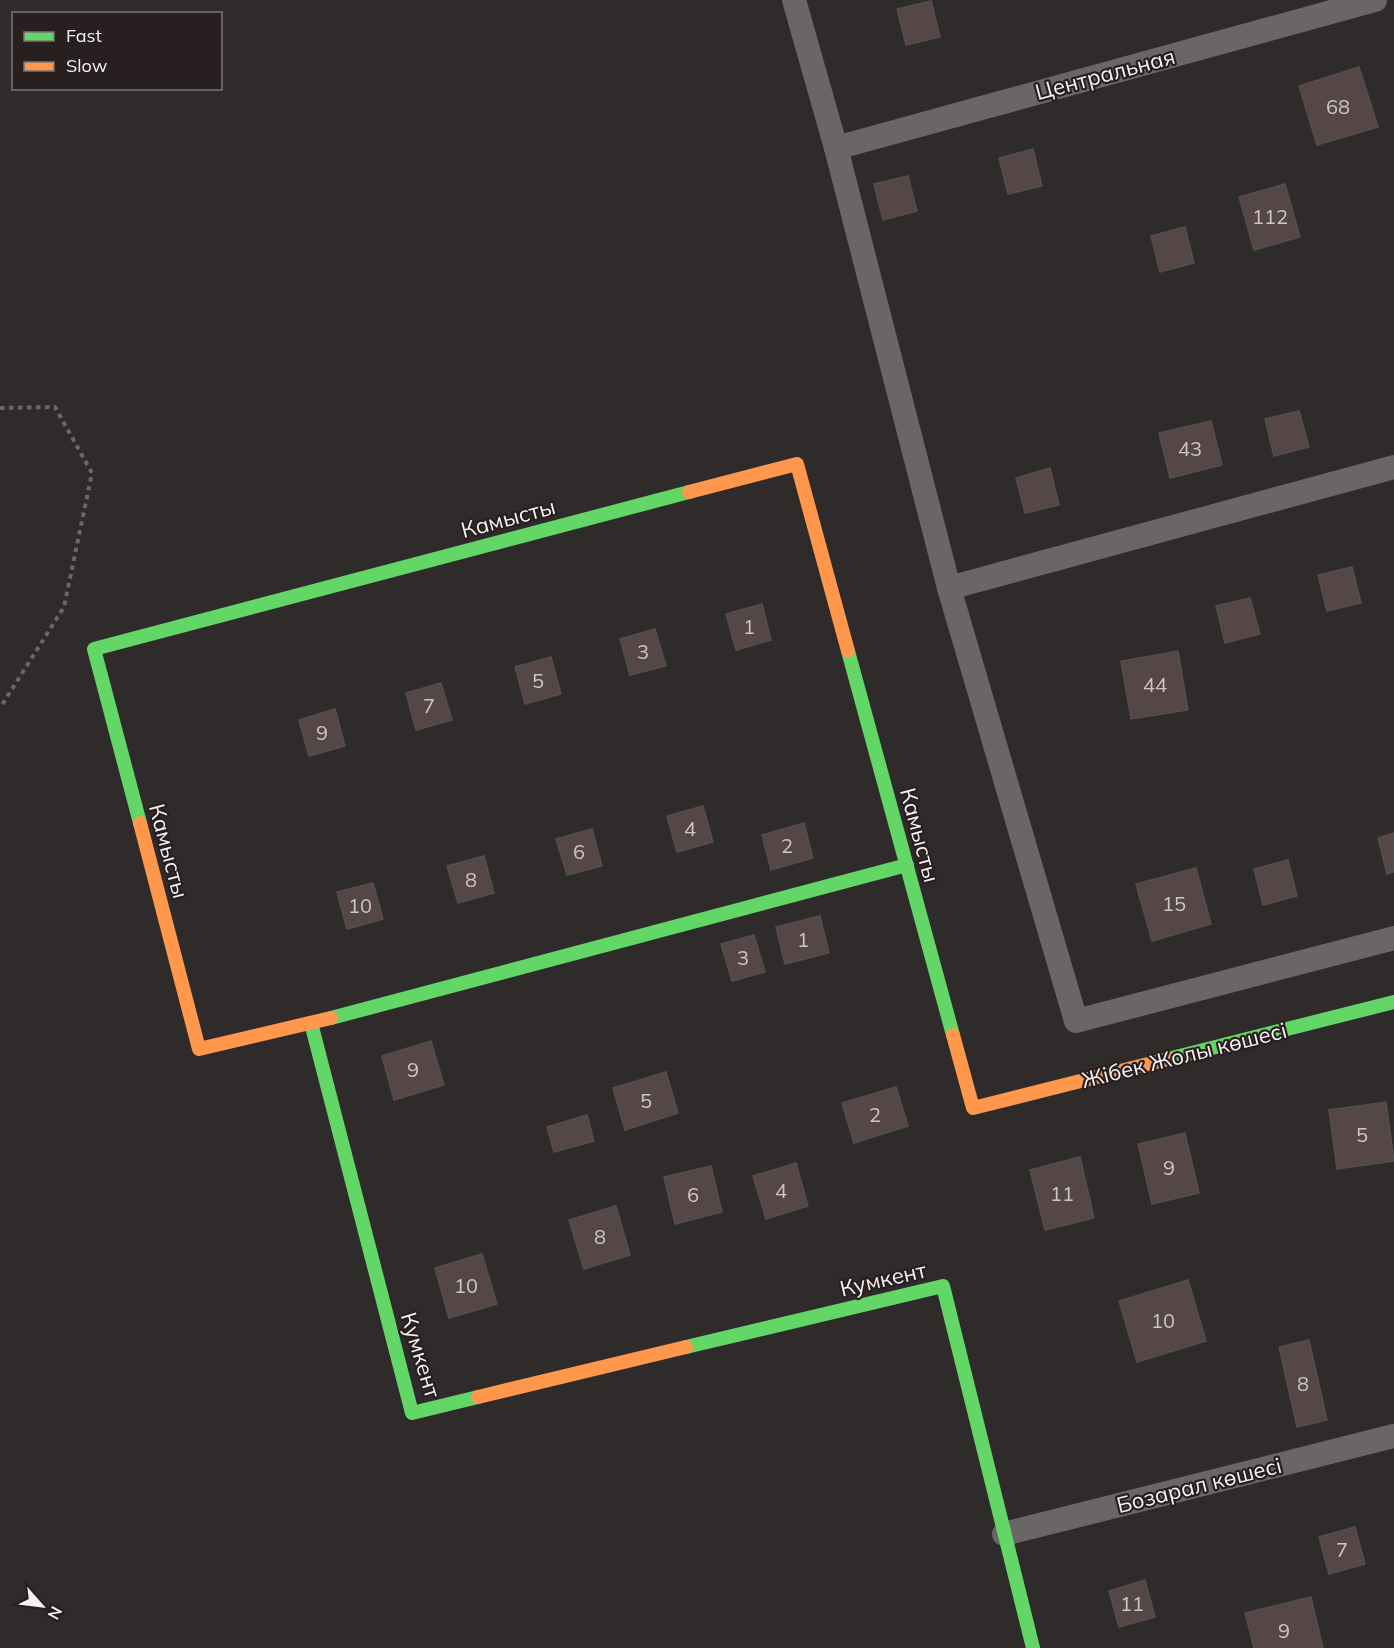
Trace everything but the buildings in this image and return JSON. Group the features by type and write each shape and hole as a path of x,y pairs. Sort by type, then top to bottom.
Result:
{"street":[{"path":"794,0 836,148 950,588 1076,1021 1394,938"},
{"name":"Центральная","path":"836,148 1375,0"},
{"name":"Камысты","path":"311,1023 199,1049 94,649 797,464 973,1108"},
{"path":"950,588 1394,467"},
{"path":"311,1023 907,865"},
{"name":"Жібек Жолы көшесі","path":"973,1108 1394,1002"},
{"name":"Кумкент","path":"311,1023 412,1413 943,1286 1033,1648"},
{"name":"Бозарал көшесі","path":"1004,1534 1394,1436"}],"path":[{"path":"0,408 55,407 92,472 64,607 0,708"}],"traffic: fast":[{"path":"140,823 94,649 689,492"},
{"path":"848,651 953,1035"},
{"path":"331,1018 907,865"},
{"path":"1168,1059 1394,1002"},
{"path":"311,1023 412,1413 478,1397"},
{"path":"686,1347 943,1286 1033,1648"}],"traffic: slow":[{"path":"689,492 797,464 848,651"},
{"path":"140,823 199,1049 331,1018"},
{"path":"953,1035 973,1108 1168,1059"},
{"path":"478,1397 686,1347"}]}
